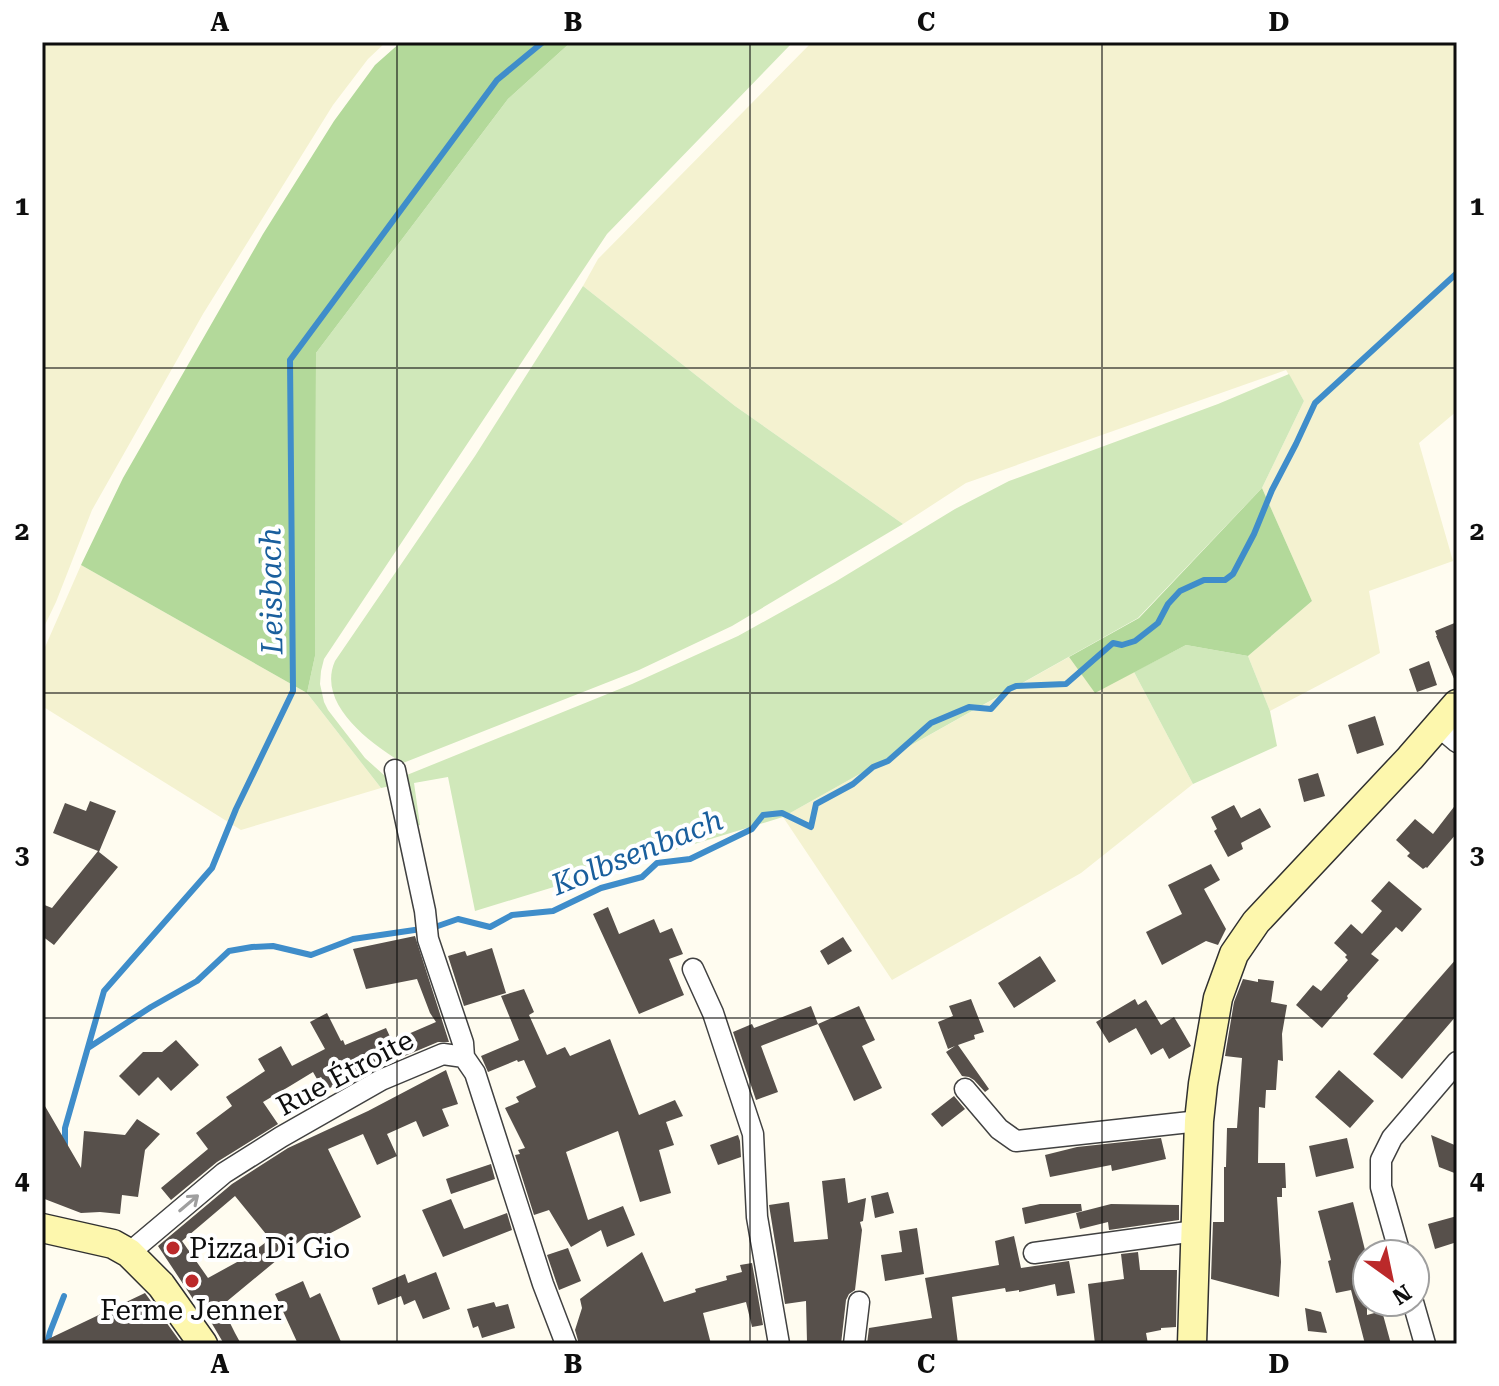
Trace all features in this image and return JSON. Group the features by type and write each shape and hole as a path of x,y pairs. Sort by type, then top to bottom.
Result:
{"main road":[{"path":"1192,1344 1199,1121 1218,998 1234,954 1256,922 1448,734 1457,704"},
{"path":"42,1228 113,1244 129,1253 161,1285 203,1344"}],"street":[{"path":"395,770 425,911 426,930 463,1043 464,1057 475,1073 543,1284 566,1344"},
{"path":"693,969 713,1013 753,1134 757,1217 779,1344"},
{"name":"Rue Étroite","path":"129,1253 224,1173 281,1137 381,1080 443,1054 464,1057"},
{"path":"1395,1238 1381,1187 1381,1160 1392,1138 1457,1062"},
{"path":"965,1089 999,1129 1016,1141 1199,1121"},
{"path":"1034,1253 1195,1231"},
{"path":"854,1344 859,1302"},
{"path":"1418,1318 1425,1344"}],"shaded area":[{"path":"42,42 386,42 368,59 333,105 203,314 92,510 42,631"},
{"path":"812,42 1457,42 1457,411 1419,443 1453,561 1369,591 1380,653 1270,711 1248,656 1312,601 1262,488 1304,401 1286,370 966,483 903,524 735,406 583,286 598,259"},
{"path":"81,565 307,693 381,788 241,830 42,706 42,654"},
{"path":"1069,657 1095,692 1134,672 1193,784 1081,873 892,980 783,817"}],"green space":[{"path":"401,42 571,42 508,99 316,353 315,656 307,693 81,565 123,478 263,234 334,121 375,65"},
{"path":"571,42 793,42 607,234 324,659 320,684 324,702 365,758 395,785 381,788 307,693 315,656 316,353 508,99"},
{"path":"583,286 735,406 903,524 732,626 639,670 403,763 362,734 340,707 331,677 335,661 475,456"},
{"path":"1289,374 1304,401 1262,488 1138,618 783,817 475,911 448,777 414,783 420,825 407,827 397,779 632,684 738,636 955,509 1009,481 1218,404"},
{"path":"1262,488 1312,601 1248,656 1186,645 1095,693 1069,657 1139,618"},
{"path":"1186,645 1248,656 1270,711 1277,746 1193,784 1134,672"}],"building":[{"path":"1457,622 1457,686 1435,631"},
{"path":"1429,661 1437,685 1417,692 1409,669"},
{"path":"1375,716 1384,745 1357,754 1348,725"},
{"path":"1318,773 1325,796 1304,802 1298,779"},
{"path":"90,801 116,811 99,852 118,867 54,945 42,936 42,904 52,908 98,851 53,833 65,803 86,811"},
{"path":"1457,803 1457,833 1423,869 1407,856 1410,853 1396,840 1415,819 1433,834"},
{"path":"1234,805 1241,818 1260,808 1271,827 1241,843 1243,849 1228,857 1214,831 1217,829 1211,817"},
{"path":"1211,864 1220,880 1204,889 1226,929 1218,945 1206,941 1162,965 1146,932 1182,914 1168,885"},
{"path":"1389,881 1422,909 1402,932 1396,927 1371,954 1379,960 1322,1028 1296,1005 1313,985 1321,991 1348,960 1347,955 1334,943 1351,924 1362,934 1382,911 1371,901"},
{"path":"608,907 619,934 654,919 660,933 672,928 683,954 669,959 684,995 639,1014 593,914"},
{"path":"415,936 449,1042 438,1042 363,1075 361,1071 328,1089 321,1077 317,1079 313,1072 263,1102 278,1124 217,1162 171,1200 161,1188 208,1149 196,1133 232,1106 226,1097 265,1071 258,1059 281,1046 292,1066 325,1049 310,1022 327,1013 345,1045 386,1028 392,1041 436,1022 417,979 366,989 353,949"},
{"path":"843,937 852,951 828,965 820,951"},
{"path":"492,948 506,993 464,1006 448,956 465,951 467,956"},
{"path":"1040,956 1056,981 1014,1008 998,983"},
{"path":"1457,958 1457,1015 1402,1079 1373,1054"},
{"path":"1243,979 1274,981 1271,1002 1287,1005 1282,1034 1283,1061 1278,1060 1276,1090 1266,1090 1265,1108 1259,1107 1258,1163 1285,1163 1286,1188 1282,1188 1282,1197 1277,1197 1281,1262 1279,1297 1211,1279 1213,1222 1224,1222 1227,1128 1237,1128 1242,1058 1225,1056 1234,1002"},
{"path":"524,989 534,1012 529,1015 547,1055 565,1047 570,1056 610,1039 639,1115 675,1100 683,1116 666,1122 674,1145 659,1150 671,1193 640,1202 618,1131 566,1152 588,1220 623,1206 635,1235 607,1247 601,1230 571,1247 549,1210 534,1215 515,1155 525,1148 505,1108 519,1102 516,1097 536,1087 524,1060 488,1072 481,1056 519,1040 501,996"},
{"path":"971,999 984,1032 958,1045 989,1089 985,1092 974,1080 962,1076 946,1052 955,1046 948,1049 938,1022 953,1016 949,1006"},
{"path":"1135,999 1138,1005 1146,1000 1161,1025 1174,1017 1191,1046 1169,1059 1163,1048 1151,1055 1136,1028 1109,1043 1096,1022"},
{"path":"811,1006 818,1024 761,1046 778,1092 756,1100 733,1032 752,1024 754,1028"},
{"path":"859,1006 875,1040 862,1046 882,1088 854,1101 818,1024"},
{"path":"176,1040 199,1065 171,1091 158,1077 139,1096 119,1076 143,1052 162,1052"},
{"path":"446,1070 458,1104 442,1109 449,1126 423,1137 416,1121 387,1134 397,1156 377,1165 363,1134 328,1149 361,1217 310,1244 306,1236 208,1317 158,1246 232,1184 288,1148","holes":["235,1196 270,1239 248,1256 208,1278 182,1241"]},
{"path":"1339,1070 1374,1101 1350,1128 1315,1097"},
{"path":"954,1096 965,1109 942,1127 931,1114"},
{"path":"42,1101 81,1168 84,1131 125,1135 137,1119 160,1134 145,1150 138,1197 122,1195 120,1214 81,1213 42,1198"},
{"path":"738,1135 741,1157 718,1165 710,1145"},
{"path":"1431,1135 1457,1146 1457,1174 1439,1167"},
{"path":"1161,1138 1166,1159 1112,1171 1111,1165 1050,1177 1045,1155 1077,1147"},
{"path":"1347,1138 1354,1168 1316,1177 1309,1146"},
{"path":"491,1164 495,1179 451,1194 446,1179"},
{"path":"845,1178 848,1203 866,1198 863,1221 860,1222 862,1230 855,1290 846,1300 841,1344 807,1342 806,1301 785,1304 769,1205 789,1202 794,1242 828,1239 822,1181"},
{"path":"888,1192 894,1213 875,1218 871,1196"},
{"path":"451,1199 464,1229 507,1213 512,1230 443,1257 422,1210"},
{"path":"1353,1202 1362,1238 1351,1238 1351,1290 1336,1293 1318,1211"},
{"path":"1040,1204 1081,1204 1082,1211 1025,1224 1022,1208"},
{"path":"1111,1204 1179,1205 1179,1220 1109,1230 1108,1222 1080,1229 1076,1213"},
{"path":"1457,1216 1457,1242 1435,1249 1428,1224"},
{"path":"917,1228 924,1274 885,1281 881,1255 902,1252 899,1231"},
{"path":"1014,1236 1021,1268 1069,1261 1075,1293 1057,1296 1055,1284 1019,1292 1006,1292 1005,1288 952,1297 958,1344 867,1344 869,1328 932,1318 925,1278 999,1265 995,1241"},
{"path":"568,1248 581,1281 559,1290 547,1255"},
{"path":"642,1252 664,1302 727,1280 726,1276 742,1272 740,1265 752,1263 763,1325 752,1327 746,1302 703,1313 711,1344 579,1344 575,1330 582,1308 580,1299"},
{"path":"1138,1252 1140,1270 1177,1270 1176,1327 1146,1333 1148,1344 1095,1344 1088,1284 1124,1279 1121,1254"},
{"path":"436,1272 450,1309 423,1319 415,1300 404,1305 401,1296 378,1305 372,1288 405,1274 408,1283"},
{"path":"303,1281 310,1298 320,1293 342,1344 298,1344 275,1294"},
{"path":"145,1293 182,1344 42,1344 42,1342"},
{"path":"494,1302 496,1307 508,1304 515,1328 482,1338 478,1326 473,1328 467,1309"},
{"path":"1305,1308 1321,1312 1327,1333 1308,1331"},
{"path":"226,1315 241,1344 224,1344 211,1322"},
{"path":"1358,1318 1384,1318 1391,1344 1365,1344"}],"waterway":[{"name":"Leisbach","path":"65,1149 65,1128 104,991 212,868 236,809 293,691 290,360 497,80 543,42"},
{"name":"Kolbsenbach","path":"88,1048 197,981 229,951 273,946 311,955 353,939 435,927 458,919 490,927 512,915 553,911 601,888 642,877 657,863 690,859 752,829 763,815 782,813 811,827 816,804 853,784 873,767 888,761 931,723 969,707 991,709 1009,689 1016,686 1066,684 1113,643 1122,645 1135,641 1158,623 1168,604 1180,591 1204,580 1225,580 1233,574 1315,403 1457,273"},
{"name":"Leisbach","path":"47,1344 64,1296"}],"place":[{"name":"Pizza Di Gio","path":"173,1248"},
{"name":"Ferme Jenner","path":"192,1281"}]}
